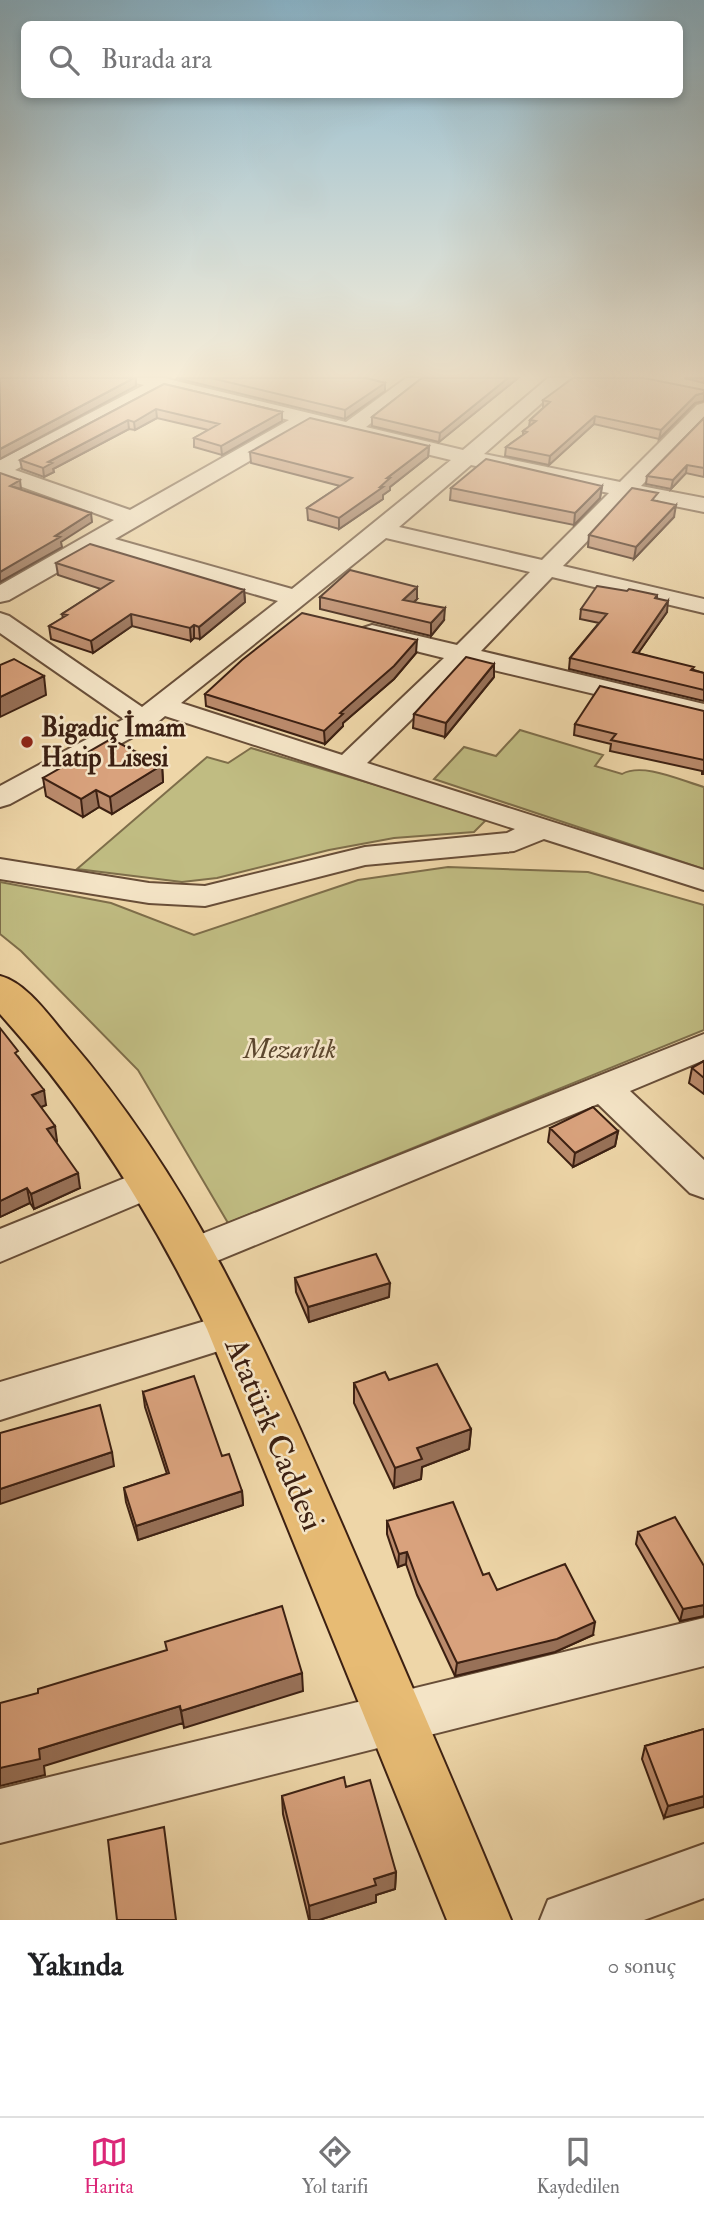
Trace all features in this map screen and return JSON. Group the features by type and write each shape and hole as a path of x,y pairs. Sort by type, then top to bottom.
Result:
{"main road":[{"name":"Atatürk Caddesi","path":"0,989 72,1069 152,1182 194,1254 232,1330 398,1719 479,1920"}],"street":[{"path":"0,595 220,468"},
{"path":"0,798 153,713 295,608 382,530 458,468"},
{"path":"517,468 704,505"},
{"path":"348,765 462,655 648,468"},
{"path":"0,470 130,518"},
{"path":"382,530 704,606"},
{"path":"93,540 295,608"},
{"path":"0,621 153,713 348,765 704,880"},
{"path":"346,626 704,712"},
{"path":"0,869 162,895 205,896 365,856 514,842 541,828"},
{"path":"194,1254 704,1046"},
{"path":"603,1087 704,1183"},
{"path":"0,1247 152,1182"},
{"path":"0,1401 232,1330"},
{"path":"0,1816 704,1642"},
{"path":"568,1920 704,1871"}],"green space":[{"path":"520,730 603,755 595,766 622,774 651,771 704,787 704,869 434,779 464,747 496,756"},
{"path":"251,748 488,818 474,832 394,838 329,850 217,878 182,882 77,869 207,757 228,763"},
{"name":"Mezarlık","path":"448,867 588,872 704,905 704,1030 228,1223 138,1070 21,951 0,934 0,882 111,903 194,935 358,880"}],"building":[{"path":"311,468 401,468 387,478 390,478 380,487 383,487 339,518 307,508 352,478"},
{"path":"476,468 523,468 602,486 575,513 451,488"},
{"path":"655,468 685,468 673,480 647,476"},
{"path":"0,473 20,480 10,486 91,513 55,536 60,537 0,572"},
{"path":"632,488 658,493 652,500 676,505 636,547 589,535"},
{"path":"90,544 244,590 199,627 194,625 190,628 131,614 91,641 49,626 67,615 62,614 113,581 56,563"},
{"path":"350,570 417,587 403,600 445,608 431,623 320,597"},
{"path":"597,586 627,591 629,589 657,595 655,598 668,601 633,652 694,667 691,670 704,673 704,690 570,658 607,614 581,609"},
{"path":"302,613 417,640 394,666 340,713 343,714 324,731 205,694 242,660"},
{"path":"466,657 494,664 446,723 414,714"},
{"path":"14,659 44,676 0,697 0,665"},
{"path":"600,686 704,711 704,760 611,740 616,734 575,724"},
{"path":"111,739 162,765 110,797 96,790 81,799 43,778"},
{"path":"0,1028 18,1051 15,1053 44,1090 32,1095 55,1126 47,1129 78,1173 31,1194 27,1188 0,1201"},
{"path":"704,1061 704,1078 692,1068"},
{"path":"593,1107 618,1131 575,1153 550,1128"},
{"path":"376,1254 390,1283 308,1307 295,1278"},
{"path":"437,1364 471,1429 417,1448 422,1459 395,1468 354,1383 385,1372 389,1380"},
{"path":"194,1376 222,1456 229,1454 242,1491 136,1526 124,1488 169,1473 143,1392"},
{"path":"100,1405 112,1452 0,1489 0,1433"},
{"path":"453,1502 483,1575 489,1573 497,1590 565,1564 595,1622 557,1639 457,1663 418,1582 407,1552 399,1554 387,1521"},
{"path":"675,1517 704,1566 704,1605 683,1609 638,1532"},
{"path":"282,1606 302,1673 181,1711 180,1706 39,1749 40,1759 0,1768 0,1703 167,1650 165,1642"},
{"path":"704,1729 704,1796 668,1806 645,1746"},
{"path":"344,1777 346,1787 370,1780 396,1872 374,1879 376,1885 309,1906 282,1796"},
{"path":"164,1827 176,1920 117,1920 108,1840"}],"place":[{"name":"Bigadiç İmam Hatip Lisesi","path":"27,742"}]}
